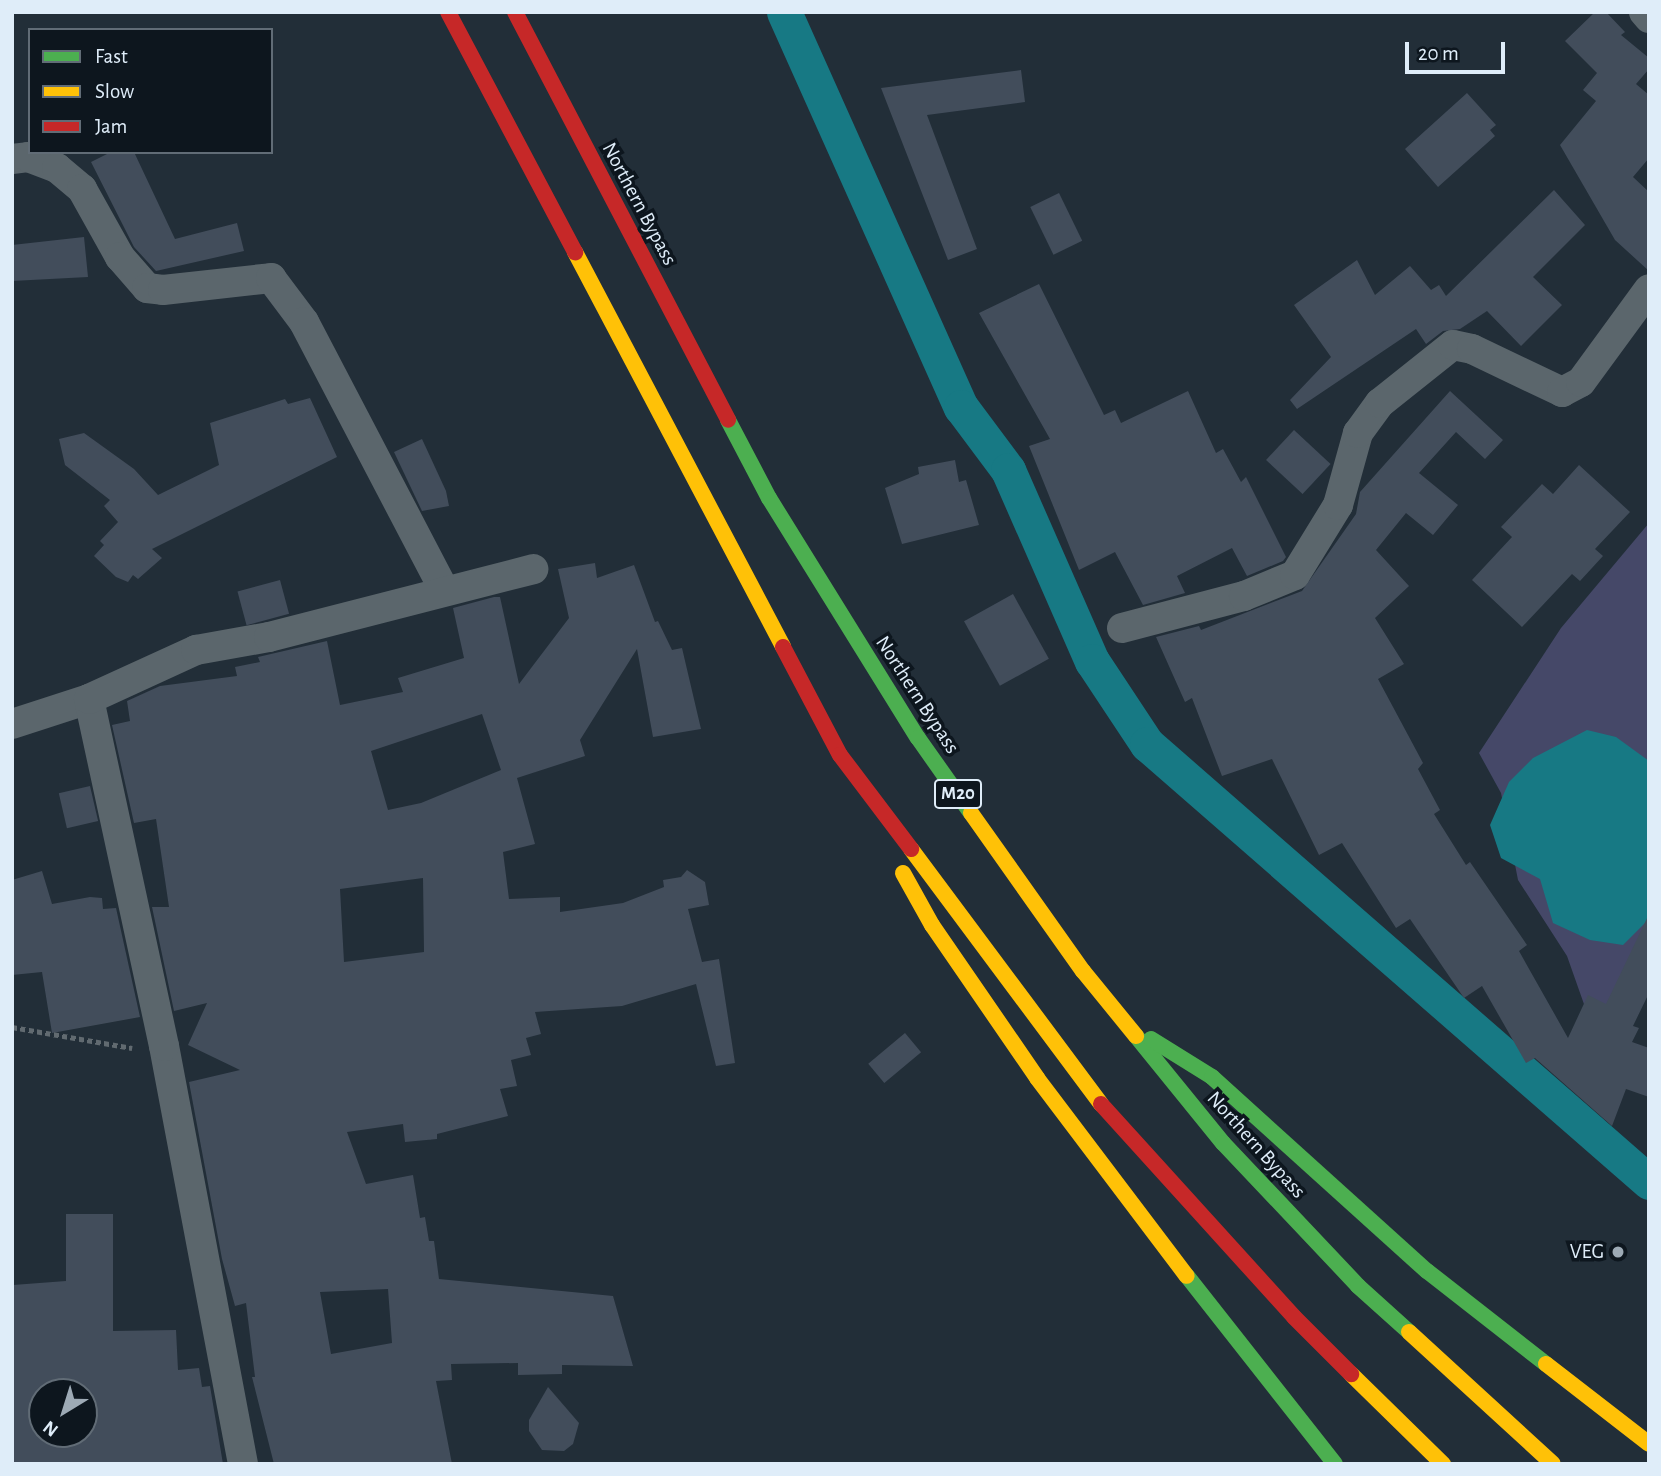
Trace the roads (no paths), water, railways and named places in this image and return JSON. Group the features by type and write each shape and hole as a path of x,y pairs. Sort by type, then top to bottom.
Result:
{"highway":[{"path":"448,12 932,925 1037,1078 1260,1373 1335,1464"},
{"name":"Northern Bypass","path":"515,12 769,498 918,738 1123,1021 1223,1143 1358,1286 1553,1464"},
{"path":"840,755 1096,1098 1294,1317 1443,1464"},
{"path":"1123,1021 1212,1077 1427,1271 1649,1444"}],"street":[{"path":"1644,12 1649,18"},
{"path":"12,159 28,157 57,168 82,190 120,257 148,288 163,290 271,278 304,322 443,590"},
{"path":"1122,628 1244,596 1295,575 1338,505 1358,433 1380,403 1453,345 1472,349 1562,392 1581,382 1649,289"},
{"path":"12,724 89,699 196,650 269,637 443,590 533,569"},
{"path":"89,699 164,1046 243,1464"}],"waterway":[{"path":"784,12 961,407 1008,470 1092,661 1147,744 1649,1182"}],"place":[{"name":"VEG","path":"1618,1252"}]}
